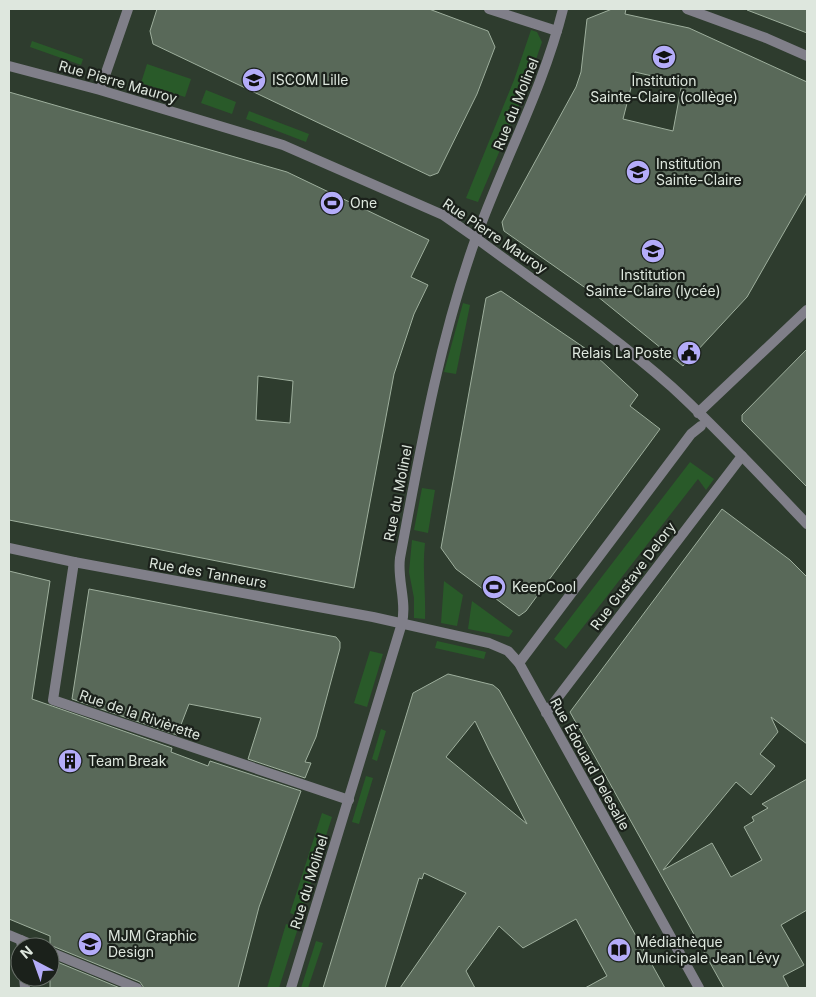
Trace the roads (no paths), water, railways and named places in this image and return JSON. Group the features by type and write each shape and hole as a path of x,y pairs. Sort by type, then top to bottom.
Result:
{"street":[{"path":"100,90 128,9"},
{"path":"489,9 557,31"},
{"name":"Rue du Molinel","path":"291,988 402,623 405,602 399,566 430,395 449,320 476,238 540,85 563,9"},
{"path":"687,9 766,38 807,56"},
{"name":"Rue Pierre Mauroy","path":"9,66 100,90 283,144 443,215 588,318 672,387 807,524"},
{"path":"698,413 807,310"},
{"path":"519,664 691,434 701,426"},
{"name":"Rue Gustave Delory","path":"546,713 742,456"},
{"name":"Rue des Tanneurs","path":"9,548 74,562 402,623"},
{"name":"Rue de la Rivièrette","path":"74,562 53,700 349,800"},
{"name":"Rue Édouard Delesalle","path":"402,623 496,644 508,651 519,664 699,988"},
{"path":"60,956 137,988"}],"place":[{"name":"Institution Sainte-Claire (collège)","path":"664,57"},
{"name":"ISCOM Lille","path":"254,80"},
{"name":"Institution Sainte-Claire","path":"638,172"},
{"name":"One","path":"332,203"},
{"name":"Institution Sainte-Claire (lycée)","path":"653,251"},
{"name":"Relais La Poste","path":"689,353"},
{"name":"KeepCool","path":"494,587"},
{"name":"Team Break","path":"70,761"},
{"name":"MJM Graphic Design","path":"90,944"},
{"name":"Médiathèque Municipale Jean Lévy","path":"619,950"}]}
